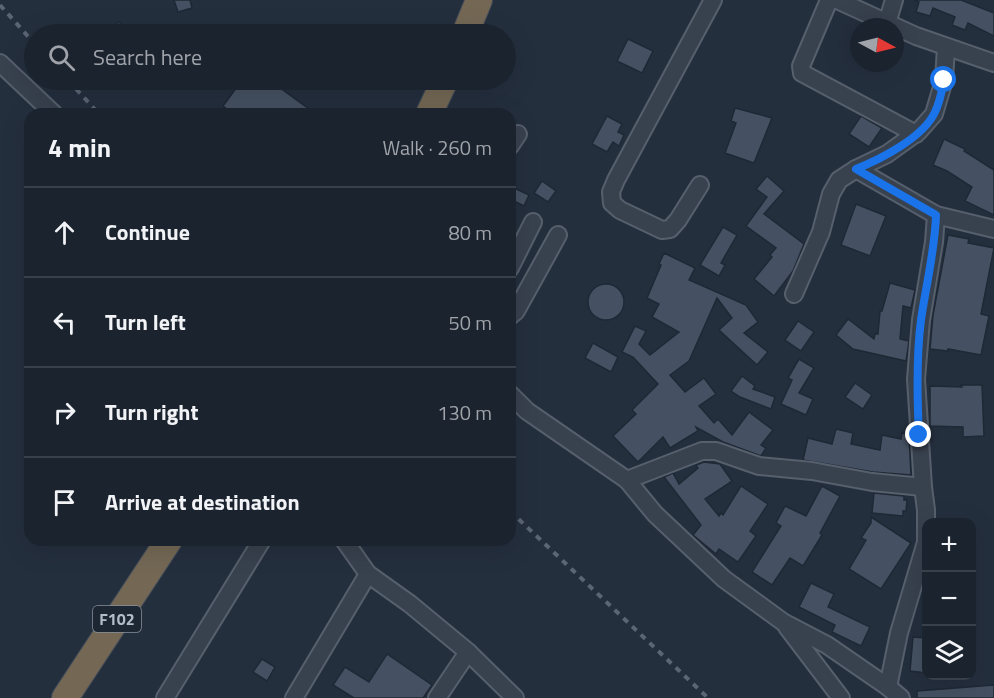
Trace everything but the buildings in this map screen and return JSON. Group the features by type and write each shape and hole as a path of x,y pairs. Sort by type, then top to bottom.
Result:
{"highway":[{"path":"454,24 464,0"},
{"path":"469,24 479,0"},
{"path":"417,108 425,90"},
{"path":"432,108 440,90"},
{"name":"F102","path":"65,698 165,546"},
{"name":"F102","path":"82,698 181,546"}],"street":[{"path":"700,184 670,229 662,230 620,210 612,203 611,192 616,180 713,0"},
{"path":"829,0 801,66 802,72 916,134"},
{"path":"837,0 876,18"},
{"path":"889,18 894,0"},
{"path":"904,30 994,63"},
{"path":"794,294 821,232 831,194 839,180 887,154 916,134 934,114 944,80 946,47"},
{"path":"0,63 24,84"},
{"path":"30,90 50,108"},
{"path":"856,169 936,215 994,229"},
{"path":"895,693 895,651 926,542 926,510 916,379 921,320 934,242 936,215"},
{"path":"516,256 533,222"},
{"path":"516,311 558,236"},
{"path":"516,400 527,411 627,480 656,513 724,579 783,622 827,645 895,693"},
{"path":"627,480 691,454 716,451 759,466 923,487"},
{"path":"165,698 258,546"},
{"path":"348,546 368,574 410,604 468,652 514,698"},
{"path":"294,698 368,574"},
{"path":"783,622 841,698"},
{"path":"436,698 468,652"}],"railway":[{"path":"0,5 24,32"},
{"path":"77,90 94,108"},
{"path":"516,517 708,698"}],"route":[{"path":"919,435 916,379 921,320 936,228 936,215 856,169 887,154 919,131 934,114 944,80"}]}
